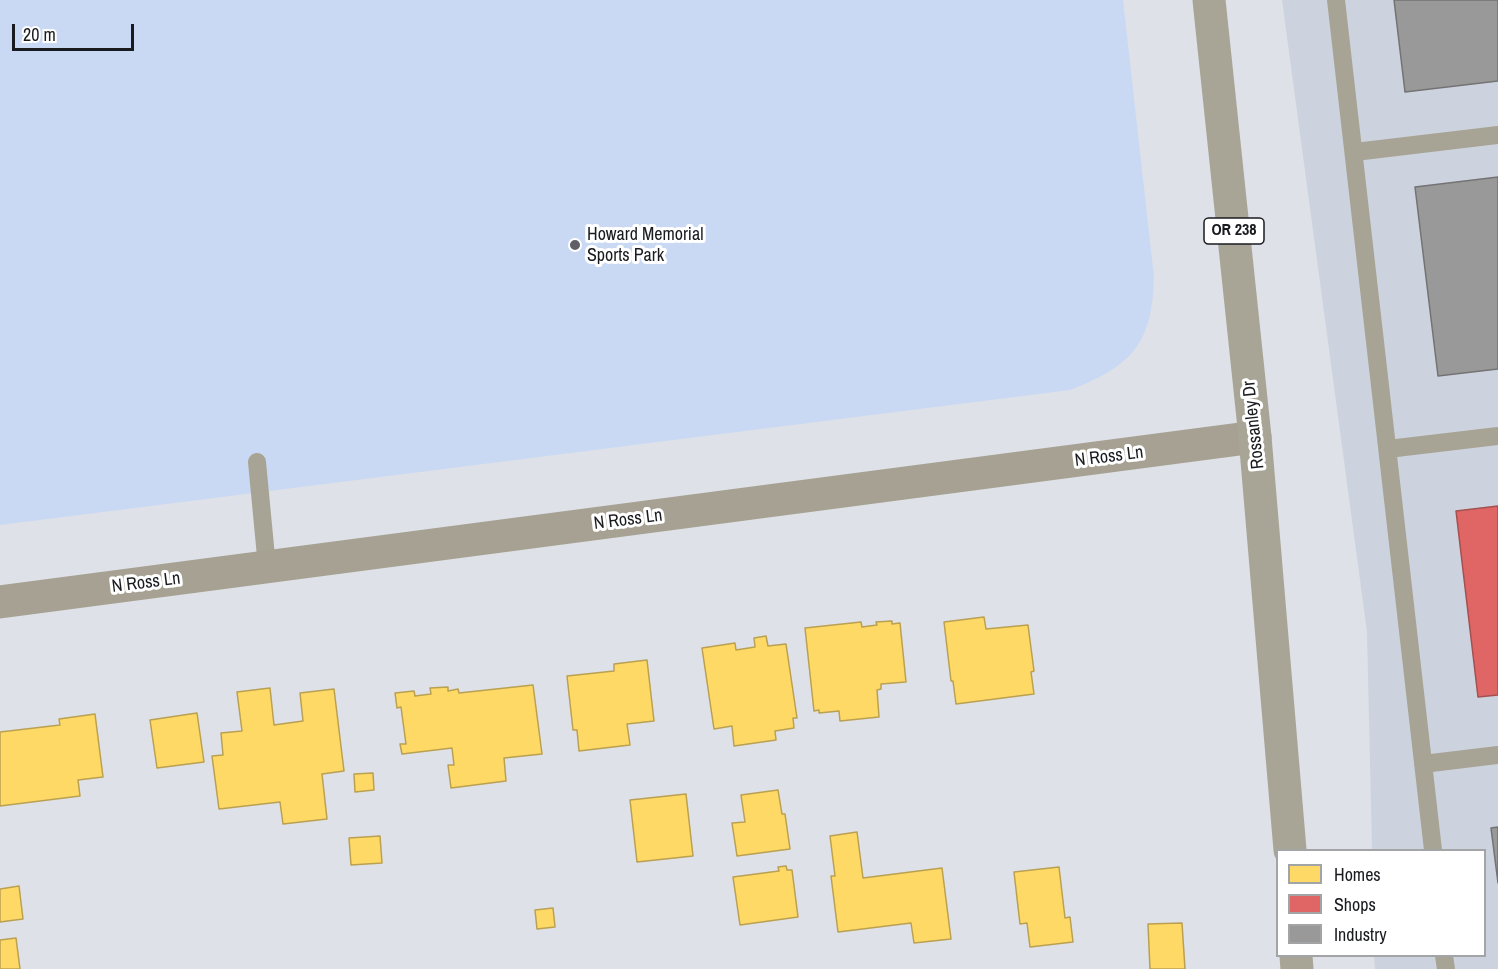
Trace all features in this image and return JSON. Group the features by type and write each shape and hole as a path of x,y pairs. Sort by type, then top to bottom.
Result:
{"main road":[{"name":"Rossanley Dr","path":"1209,0 1255,437 1290,849"},
{"name":"N Ross Ln","path":"0,602 1255,437"}],"lane":[{"path":"1336,0 1433,849"},
{"path":"1354,152 1498,135"},
{"path":"1388,449 1498,436"},
{"path":"257,462 267,567"},
{"path":"1423,764 1498,755"}],"shaded area":[{"name":"Howard Memorial Sports Park","path":"0,0 1123,0 1154,277 1149,320 1143,336 1123,361 1109,372 1070,390 0,525"},
{"path":"1282,0 1498,0 1498,969 1375,969 1374,957 1486,957 1486,849 1372,849 1367,632"}],"building: Homes":[{"path":"984,617 986,629 1028,625 1034,671 1031,672 1034,694 956,704 944,622"},
{"path":"892,621 892,624 900,623 906,682 881,684 881,689 877,690 879,717 840,721 839,711 819,713 819,710 814,711 805,628 861,622 862,627 877,625 876,622"},
{"path":"766,636 768,646 786,644 797,718 793,718 794,728 775,731 776,740 734,746 732,726 714,729 702,648 735,643 736,650 755,647 754,638"},
{"path":"647,660 654,721 627,724 630,745 579,751 577,730 573,730 567,676 614,671 614,664"},
{"path":"533,685 542,754 504,758 506,781 451,788 448,765 454,765 452,748 402,754 400,744 406,744 401,707 397,708 395,693 414,691 415,696 431,694 430,688 448,687 448,691 458,689 459,693"},
{"path":"270,688 274,725 303,721 300,693 334,689 344,771 322,774 327,819 283,824 280,802 219,809 212,756 223,755 221,733 242,731 237,692"},
{"path":"197,713 204,762 157,768 150,720"},
{"path":"95,714 103,777 78,780 80,796 0,806 0,732 60,725 59,719"},
{"path":"373,773 374,790 355,792 354,774"},
{"path":"778,790 782,814 785,814 790,849 737,856 732,823 745,822 741,795"},
{"path":"686,794 693,856 637,862 630,800"},
{"path":"857,832 863,878 942,868 951,939 914,943 911,923 838,932 831,876 835,876 830,836"},
{"path":"380,836 382,863 351,865 349,838"},
{"path":"786,866 787,870 792,870 798,917 740,925 733,877 779,871 778,867"},
{"path":"1059,867 1065,918 1070,917 1073,942 1030,947 1027,923 1020,924 1014,872"},
{"path":"19,886 23,919 0,922 0,889"},
{"path":"553,908 555,927 537,929 535,910"},
{"path":"1182,923 1185,969 1150,969 1148,924"},
{"path":"16,938 20,969 0,969 0,940"}],"building: Shops":[{"path":"1498,506 1498,695 1478,697 1456,511"}],"building: Industry":[{"path":"1394,0 1498,0 1498,81 1405,92"},
{"path":"1498,177 1498,369 1438,376 1415,187"},
{"path":"1498,827 1498,883 1491,828"}],"place":[{"name":"Howard Memorial Sports Park","path":"575,245"}]}
